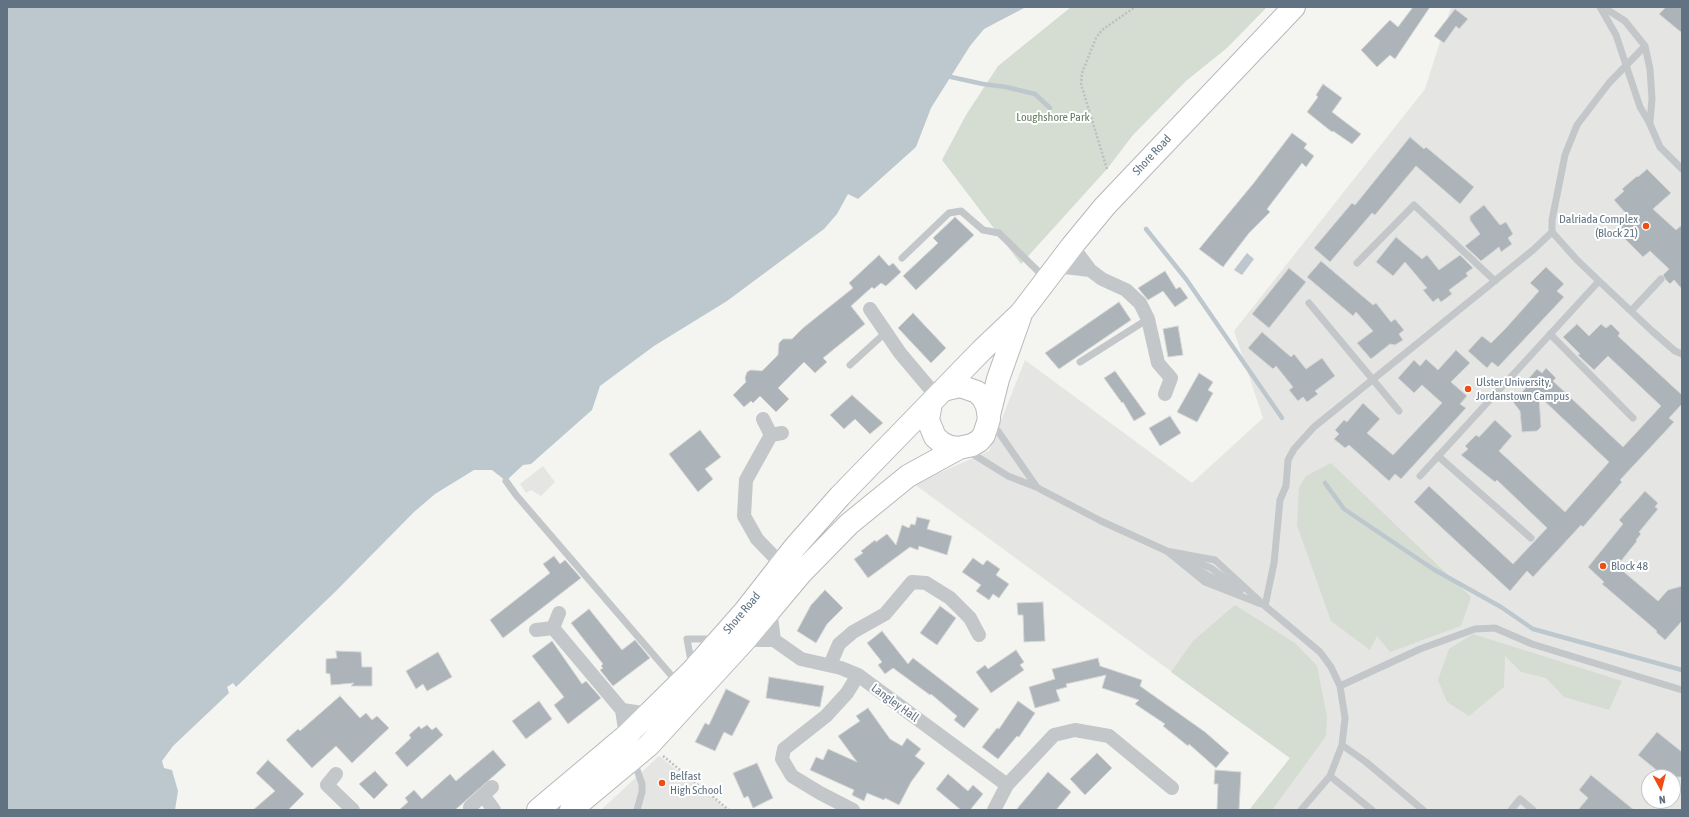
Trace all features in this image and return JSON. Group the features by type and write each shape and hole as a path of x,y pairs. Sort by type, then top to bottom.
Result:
{"highway":[{"name":"Shore Road","path":"538,810 626,736 686,678 782,565 795,546 840,496 982,350 1021,313 1051,272 1116,194 1294,7"},
{"name":"Shore Road","path":"989,417 998,380 1021,313"},
{"path":"960,386 977,392 983,398 989,417 984,435 975,443 961,448 950,447 942,443 932,433 928,420 937,397 960,386"},
{"name":"Shore Road","path":"571,810 641,752 745,640 802,572 848,524 908,476 961,448"}],"street":[{"path":"1072,246 1090,270 1102,279 1126,290 1140,303 1148,319 1158,363 1172,378 1165,394"},
{"path":"1051,272 1090,270"},
{"path":"870,309 885,333 937,397"},
{"path":"763,419 777,434 746,480 744,516 757,539 782,565"},
{"path":"830,665 839,644 853,632 885,614 912,582 926,583 950,598 970,618 979,635"},
{"path":"745,640 774,640 770,610"},
{"path":"553,628 559,613"},
{"path":"536,630 553,628"},
{"path":"553,628 622,710 626,736"},
{"name":"Langley Hall","path":"774,640 801,659 830,665 858,675 1007,785"},
{"path":"853,810 820,794 792,776 782,759 784,749 826,716 847,693 858,675"},
{"path":"622,710 650,714"},
{"path":"994,810 1007,785 1054,735 1075,730 1109,736 1172,788"},
{"path":"336,774 327,785 353,810"},
{"path":"470,810 470,806 487,791 494,810"}],"lane":[{"path":"1601,7 1625,21 1645,46 1650,68 1652,99 1650,122"},
{"path":"1601,7 1616,35 1640,106 1650,122 1660,147 1682,169"},
{"path":"1645,46 1609,83 1577,125 1565,155 1552,220 1552,232 1577,260 1599,281 1669,346 1682,354"},
{"path":"1357,263 1414,205 1495,281"},
{"path":"902,258 949,213 961,211 982,230 999,233 1051,272"},
{"path":"1264,606 1274,563 1280,500 1286,486 1288,460 1294,449 1314,427 1495,281 1552,232"},
{"path":"1631,311 1661,280"},
{"path":"1420,476 1599,281"},
{"path":"1309,303 1400,411"},
{"path":"1080,362 1148,319"},
{"path":"850,365 885,333"},
{"path":"1550,334 1633,418"},
{"path":"989,417 1008,450 1036,487"},
{"path":"961,448 1008,476 1036,487 1101,521 1166,551 1211,568 1264,606 1320,652 1331,666 1340,686 1345,718 1342,745 1330,776 1301,810"},
{"path":"1438,456 1531,538"},
{"path":"506,481 516,495 686,678"},
{"path":"1166,551 1205,582 1264,606"},
{"path":"1340,686 1420,649 1475,629 1495,628 1532,644 1682,690"},
{"path":"1342,745 1366,762 1423,810"},
{"path":"641,752 641,808"},
{"path":"1330,776 1372,810"},
{"path":"1511,810 1520,799 1533,810"}],"path":[{"path":"1107,168 1081,84 1082,73 1096,38 1102,30 1135,7"},
{"path":"641,752 729,810"}],"shaded area":[{"path":"7,7 1026,7 984,29 970,46 931,108 916,147 858,199 848,194 837,214 824,229 727,301 654,346 600,386 592,410 531,464 523,465 506,481 492,470 474,470 435,494 414,512 335,592 236,687 233,683 227,687 229,693 173,746 162,761 164,768 172,770 178,791 175,810 7,810"},
{"name":"Ulster University, Jordanstown Campus","path":"1451,7 1682,7 1682,810 1250,810 1290,758 914,484 989,451 1025,360 1192,483 1263,418 1234,331 1425,89"},
{"path":"1247,253 1254,259 1242,275 1234,270"},
{"path":"543,466 555,482 541,496 531,490 526,493 520,484"},
{"name":"Belfast High School","path":"659,756 728,810 601,810"}],"green space":[{"name":"Loughshore Park","path":"1071,7 1267,7 1227,48 1186,81 1133,135 1107,169 1021,264 942,160 966,115 998,66"},
{"path":"1331,463 1471,597 1461,626 1390,652 1377,636 1370,650 1331,621 1297,525 1299,487 1306,476"},
{"path":"1235,605 1295,643 1317,666 1327,716 1326,736 1272,810 1249,810 1290,758 1171,672 1193,641"},
{"path":"1473,634 1622,681 1609,710 1564,697 1546,678 1521,672 1505,656 1504,687 1469,716 1447,702 1438,680 1449,649"}],"building":[{"path":"1413,7 1430,7 1395,59 1390,55 1377,67 1361,50 1390,20 1398,27"},
{"path":"1666,7 1682,7 1682,33 1659,14"},
{"path":"1455,9 1468,19 1459,29 1456,26 1444,43 1434,36"},
{"path":"1323,84 1342,98 1332,112 1361,134 1352,144 1333,131 1332,132 1307,112 1318,97 1316,95"},
{"path":"1292,133 1307,144 1304,148 1314,156 1306,167 1302,163 1267,209 1270,212 1249,233 1223,267 1199,249 1253,184"},
{"path":"1410,137 1424,149 1426,147 1474,187 1460,204 1416,166 1375,215 1372,213 1330,262 1314,248 1352,203 1355,205"},
{"name":"Dalriada Complex (Block 21)","path":"1647,169 1671,193 1653,209 1676,230 1682,225 1682,289 1674,280 1670,284 1666,280 1663,275 1669,269 1650,251 1643,257 1624,238 1626,235 1620,225 1629,217 1614,200 1624,191 1622,189"},
{"path":"1484,205 1500,225 1506,222 1513,234 1508,238 1512,244 1501,252 1499,247 1481,261 1465,246 1480,234 1470,220 1470,216"},
{"path":"955,217 974,235 916,290 903,276 938,243 933,238"},
{"path":"1396,237 1422,259 1427,255 1439,270 1460,255 1473,268 1466,273 1468,276 1449,290 1452,294 1441,302 1438,298 1433,302 1423,290 1427,288 1405,262 1393,276 1376,262"},
{"path":"879,255 889,266 893,263 901,272 886,286 881,283 874,289 872,287 851,306 865,324 823,358 827,362 815,373 804,362 778,388 789,399 776,412 760,396 753,403 751,401 744,407 733,395 746,382 745,378 747,372 751,370 762,371 778,355 779,343 783,339 792,339 803,328 853,288 849,283"},
{"path":"1321,261 1373,305 1376,303 1391,322 1395,319 1404,330 1399,334 1403,340 1395,345 1390,344 1371,359 1357,343 1373,331 1356,312 1353,316 1307,277"},
{"path":"1546,267 1564,284 1557,291 1564,297 1498,367 1492,362 1487,368 1468,351 1482,336 1491,343 1506,328 1539,291 1530,283"},
{"path":"1289,268 1306,282 1269,328 1252,314"},
{"path":"1165,271 1176,289 1180,287 1188,298 1175,307 1163,291 1148,300 1138,288"},
{"path":"1119,302 1131,320 1059,369 1045,353"},
{"path":"913,313 946,348 931,363 898,328"},
{"path":"1577,324 1589,336 1601,324 1606,328 1611,324 1620,333 1618,336 1682,395 1682,404 1669,418 1674,422 1620,480 1622,482 1583,527 1581,525 1533,577 1527,571 1510,591 1414,502 1429,486 1513,564 1547,528 1497,480 1495,482 1461,455 1468,449 1465,446 1476,435 1479,437 1495,420 1512,436 1499,451 1565,512 1609,462 1539,396 1541,427 1537,431 1522,432 1520,411 1513,402 1532,381 1529,378 1537,369 1542,373 1546,368 1556,378 1553,381 1623,447 1661,406 1608,356 1594,370 1578,355 1580,354 1563,337"},
{"path":"1178,326 1183,355 1168,357 1163,329"},
{"path":"1262,332 1291,357 1294,354 1306,369 1322,358 1335,376 1315,391 1318,394 1307,402 1303,397 1298,401 1289,390 1293,387 1276,366 1273,369 1248,348"},
{"path":"1456,350 1470,363 1451,382 1467,396 1460,404 1466,408 1401,479 1395,474 1389,481 1349,445 1345,448 1334,439 1339,434 1335,430 1344,420 1347,422 1363,403 1380,419 1367,433 1393,455 1442,403 1422,385 1414,393 1398,378 1414,360 1420,366 1426,359 1438,370"},
{"path":"1115,371 1146,414 1134,421 1123,402 1122,403 1104,378"},
{"path":"1199,373 1213,382 1208,390 1213,393 1197,422 1177,412"},
{"path":"852,395 883,423 870,434 855,419 844,429 830,415"},
{"path":"1170,416 1181,433 1160,446 1149,428"},
{"path":"700,430 721,457 705,469 713,479 698,492 669,454"},
{"name":"Block 48","path":"1645,491 1658,503 1655,507 1658,509 1639,532 1641,534 1636,540 1637,541 1617,566 1658,601 1668,590 1682,586 1682,621 1665,640 1656,632 1657,631 1602,584 1604,582 1588,567 1623,524 1619,520"},
{"path":"917,517 930,520 927,529 952,536 947,555 919,546 918,550 910,547 868,578 854,559 863,553 861,551 875,540 876,542 887,534 896,545 902,525 909,528 911,524 915,525"},
{"path":"554,556 560,564 565,560 581,578 503,638 490,620 550,573 543,564"},
{"path":"973,558 983,565 987,560 1000,569 996,575 1009,584 999,598 993,594 989,600 976,591 981,585 962,572"},
{"path":"825,590 843,608 827,624 816,643 797,631 811,605"},
{"path":"1043,602 1045,641 1024,642 1023,615 1018,615 1017,603"},
{"path":"940,606 956,618 937,645 920,633"},
{"path":"589,609 622,650 635,640 650,658 613,686 600,670 603,668 601,666 603,664 571,623"},
{"path":"882,631 908,664 913,658 979,709 964,728 954,720 957,716 931,694 930,695 893,668 885,674 878,665 882,662 867,643"},
{"path":"552,641 582,684 586,681 601,698 568,724 554,705 564,697 532,656"},
{"path":"1016,650 1024,662 1020,665 1024,670 991,693 976,672 985,665 988,669"},
{"path":"336,651 361,652 362,667 372,667 372,686 351,686 354,683 331,685 330,674 326,673 326,659 337,658"},
{"path":"438,652 452,677 427,691 423,684 416,689 406,671"},
{"path":"1098,658 1100,666 1142,680 1140,686 1205,732 1229,753 1216,768 1189,744 1188,746 1163,726 1165,724 1135,704 1139,700 1102,688 1106,675 1066,684 1067,687 1056,690 1060,701 1035,708 1029,687 1055,679 1052,669"},
{"path":"769,677 824,686 820,707 766,698"},
{"path":"726,689 750,701 732,736 724,732 715,751 695,742 705,723 709,725"},
{"path":"340,696 360,718 366,713 372,720 377,716 389,728 352,763 336,746 312,768 286,740 298,729 300,731"},
{"path":"539,701 552,719 526,739 512,721"},
{"path":"1018,701 1035,713 1019,737 1017,736 998,759 982,747 997,728 999,729"},
{"path":"868,708 890,739 902,746 907,738 921,749 915,756 925,763 911,782 899,805 885,798 884,800 867,793 864,801 852,795 854,790 810,770 816,757 823,760 828,749 857,762 838,736 860,721 856,716"},
{"path":"427,725 432,730 436,727 443,735 407,767 395,753 411,738 409,735 419,726 421,729"},
{"path":"1657,732 1682,752 1682,777 1681,769 1655,769 1638,755"},
{"path":"493,750 506,765 455,810 399,810 408,802 405,798 414,790 422,799 450,774 456,781"},
{"path":"1097,753 1112,768 1085,795 1070,779"},
{"path":"268,760 304,794 288,810 253,810 275,791 256,773"},
{"path":"757,763 773,798 753,808 748,796 744,798 733,773"},
{"path":"1215,770 1241,772 1239,810 1217,810 1218,784 1214,784"},
{"path":"375,771 388,785 374,799 359,784"},
{"path":"1048,772 1071,792 1056,810 1016,810"},
{"path":"948,774 968,791 973,785 983,794 970,810 961,810 936,789"},
{"path":"1591,775 1634,810 1578,810 1588,798 1579,790"}],"waterway":[{"path":"951,77 1035,94 1050,108"},
{"path":"1146,229 1186,279 1282,418"},
{"path":"1325,483 1344,509 1433,569 1501,607 1533,629 1682,670"}],"place":[{"name":"Dalriada Complex (Block 21)","path":"1646,226"},
{"name":"Ulster University, Jordanstown Campus","path":"1468,389"},
{"name":"Block 48","path":"1603,566"},
{"name":"Belfast High School","path":"662,783"}]}
